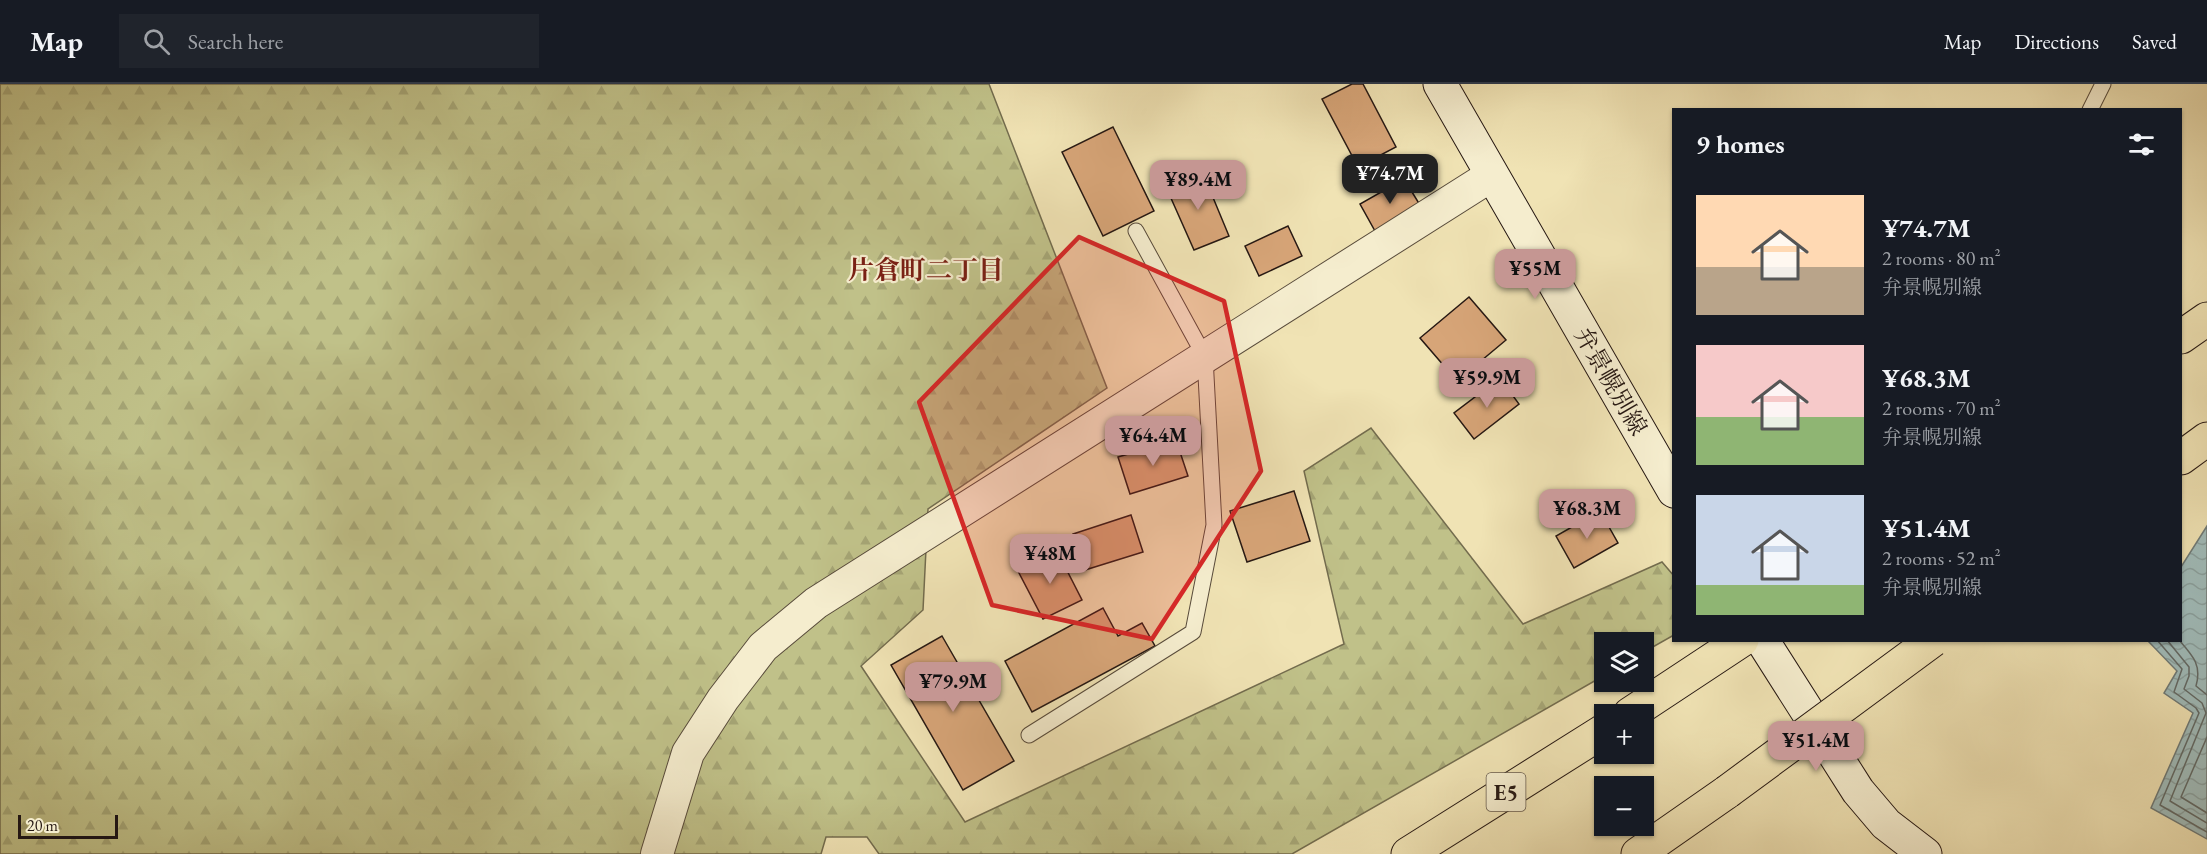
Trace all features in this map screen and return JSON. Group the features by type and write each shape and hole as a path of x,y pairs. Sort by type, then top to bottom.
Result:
{"highway":[{"path":"2182,336 2207,319"},
{"path":"2182,457 2207,439"},
{"path":"1646,704 1739,642"},
{"path":"1638,854 1727,792 1930,642"},
{"name":"E5","path":"1408,854 1594,736"}],"main road":[{"name":"弁景幌別線","path":"1440,84 1672,488"},
{"path":"1763,642 1858,791 1886,824 1925,854"}],"street":[{"path":"657,854 688,753 723,699 763,646 816,603 1492,175"}],"lane":[{"path":"2092,108 2103,84"},
{"path":"1029,735 1193,632 1214,525 1205,357 1136,231"}],"highlighted area":[{"path":"1079,237 1224,301 1261,471 1152,639 992,605 919,402"}],"green space":[{"path":"0,84 989,84 1107,388 928,509 923,610 861,666 965,822 1344,644 1304,471 1371,428 1523,624 1662,562 1672,574 1672,636 1654,646 1654,632 1594,632 1594,681 1292,854 879,854 867,837 826,837 821,854 0,854"}],"water":[{"path":"2207,526 2207,839 2151,808 2193,713 2164,693 2177,671 2149,642 2182,642 2182,565"}],"building":[{"path":"1352,84 1363,84 1396,147 1358,167 1322,99"},
{"path":"1113,127 1154,211 1103,236 1062,152"},
{"path":"1202,171 1229,236 1194,250 1166,187"},
{"path":"1404,179 1420,205 1375,231 1360,204"},
{"path":"1288,226 1302,256 1259,276 1245,246"},
{"path":"1469,297 1506,340 1457,381 1420,338"},
{"path":"1500,378 1519,404 1474,439 1454,413"},
{"path":"1176,440 1188,476 1130,494 1118,457"},
{"path":"1294,491 1310,541 1247,562 1230,511"},
{"path":"1600,511 1618,543 1574,568 1556,536"},
{"path":"1131,515 1143,552 1085,570 1073,534"},
{"path":"1057,551 1082,600 1043,619 1018,571"},
{"path":"1103,608 1118,636 1142,623 1155,646 1032,712 1005,661"},
{"path":"942,636 1014,761 963,790 891,665"}],"district":[{"name":"片倉町二丁目","path":"926,270"}]}
